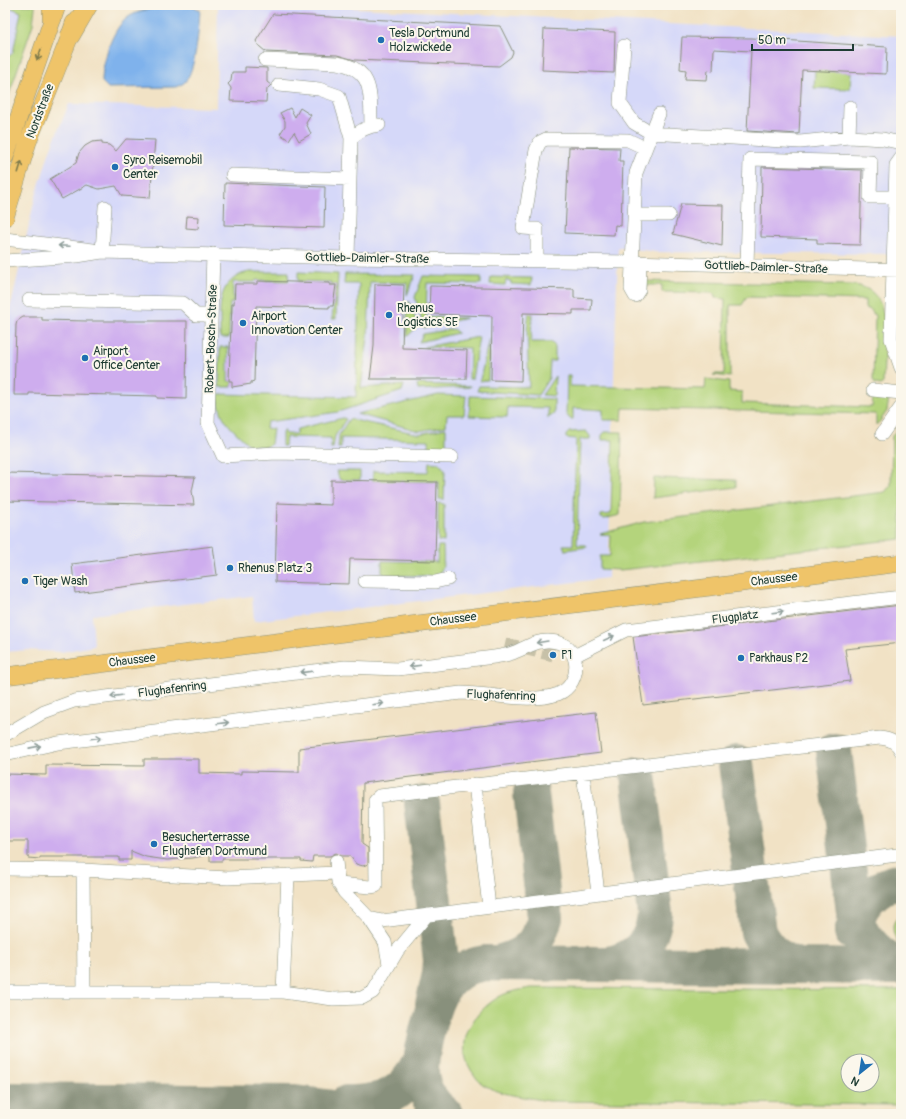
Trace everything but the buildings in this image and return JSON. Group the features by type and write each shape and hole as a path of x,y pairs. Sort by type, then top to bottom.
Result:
{"highway":[{"path":"70,36 88,5"}],"main road":[{"name":"Nordstraße","path":"5,218 28,142 70,36 79,5"},
{"name":"Nordstraße","path":"5,157 54,9"},
{"name":"Chaussee","path":"5,676 901,563"}],"street":[{"path":"624,46 620,103 634,123 650,133 800,142 849,137 883,139 901,143"},
{"path":"265,60 338,63 349,65 357,70 366,79 370,87 375,126 361,130 351,138"},
{"path":"279,86 319,89 339,96 351,138 348,258"},
{"path":"849,137 850,107"},
{"path":"636,263 634,214 636,173 650,133 659,114"},
{"path":"537,261 537,229 522,228 536,150 540,142 546,139 628,140 645,148"},
{"path":"901,158 896,165 895,197 897,270 891,339 901,368"},
{"path":"747,266 750,159 871,162 870,196 895,197"},
{"path":"232,175 350,179"},
{"path":"102,252 105,207"},
{"path":"634,214 669,215"},
{"name":"Gottlieb-Daimler-Straße","path":"5,239 77,247 102,252"},
{"name":"Gottlieb-Daimler-Straße","path":"5,261 77,256 102,252 897,270"},
{"name":"Robert-Bosch-Straße","path":"213,254 208,423 223,456 277,454 452,457"},
{"path":"29,300 183,303 196,315 211,315"},
{"path":"873,390 901,393"},
{"path":"882,434 901,407"},
{"path":"365,581 435,582 448,579"},
{"name":"Flugplatz","path":"574,656 626,630 901,597"},
{"name":"Flughafenring","path":"5,735 52,708 65,703 345,667 398,668 494,657 509,654 533,643 545,641 562,643 568,647 574,656 576,668 568,686 559,693 550,696 515,697 461,693 58,743 5,754"},
{"path":"5,869 83,870 228,878 337,873 370,887 376,886 376,797 475,784 583,773 880,738 893,741 898,745 901,751"},
{"path":"583,773 598,893"},
{"path":"475,784 489,907"},
{"path":"369,918 382,921 897,855 901,856"},
{"path":"83,870 84,992"},
{"path":"337,873 344,892 369,918 385,942 389,964"},
{"path":"283,992 288,875"},
{"path":"5,992 283,992 333,999 362,998 373,992 406,938 427,915"}],"shaded area":[{"path":"5,5 32,5 5,98"},
{"path":"218,5 298,5 901,36 901,254 658,252 618,247 608,578 254,621 252,596 92,615 94,646 61,652 27,650 5,652 5,325 13,297 34,202 50,150 69,104 216,108"}],"green space":[{"path":"5,5 35,5 35,7 33,24 5,106 5,59 13,53 21,12"},
{"path":"815,70 851,72 850,89 814,88"},
{"path":"247,272 289,272 288,281 256,280 255,282 233,282 233,303 230,303 229,338 220,338 220,307 224,290 236,277"},
{"path":"298,272 338,274 336,319 332,319 336,285 331,285 331,282 298,281"},
{"path":"345,274 415,275 407,295 407,283 370,282 368,337 361,388 404,385 402,391 338,412 267,422 266,428 273,429 271,444 266,447 249,445 227,423 221,411 218,394 356,397 359,284 344,284"},
{"path":"423,276 481,277 481,284 427,283 426,317 466,318 424,328 415,297"},
{"path":"491,277 532,278 531,285 511,284 511,281 506,280 505,285 490,284"},
{"path":"643,281 852,285 865,288 871,291 879,300 884,320 886,320 883,383 881,385 875,384 873,380 875,316 871,310 865,308 865,300 747,297 742,305 730,305 730,377 713,375 724,374 725,299 715,298 714,294 711,293 662,292 662,285 647,285 646,291 644,291"},
{"path":"409,301 418,326 407,337 407,304"},
{"path":"529,311 532,311 531,342 551,342 555,346 555,361 550,361 549,378 538,395 477,391 479,386 529,387 527,330"},
{"path":"453,329 458,333 419,342 423,334"},
{"path":"479,337 472,379 469,379 470,348 424,347"},
{"path":"489,338 488,380 480,381 480,380"},
{"path":"220,347 228,347 228,381 232,381 232,387 219,387"},
{"path":"555,376 554,396 542,395"},
{"path":"567,376 570,376 570,386 705,389 706,379 729,382 729,391 742,392 742,403 872,407 873,397 889,398 887,411 878,424 876,424 876,414 623,408 622,420 603,420 603,410 573,408 573,419 570,419 566,414"},
{"path":"417,384 470,386 470,387 418,390"},
{"path":"438,395 466,396 464,415 447,415 446,426 419,431 357,414"},
{"path":"470,396 554,399 554,414 548,418 548,408 508,407 507,417 469,416"},
{"path":"343,418 346,419 335,436 333,448 331,448 331,438 286,437 285,446 282,446 282,433 284,430 286,434 296,434 297,429"},
{"path":"349,419 419,434 446,428 446,450 429,450 429,440 341,438 341,448 338,448 339,435"},
{"path":"901,424 901,539 620,570 600,569 600,556 610,556 611,535 600,534 644,522 885,492 891,485 892,436"},
{"path":"586,431 590,436 590,439 580,439 577,545 586,545 587,547 565,550 563,545 573,545 576,439 566,438 566,435 569,432"},
{"path":"605,432 622,432 620,515 604,519 601,518 601,515 611,514 613,440 602,440 602,435"},
{"path":"429,462 439,463 445,470 444,499 439,499 439,482 373,481 373,471 428,472"},
{"path":"336,471 360,471 360,480 340,480"},
{"path":"654,478 736,480 736,487 653,498"},
{"path":"438,503 444,504 444,542 438,541"},
{"path":"438,546 443,546 443,567 436,576 386,575 382,573 382,561 437,562"},
{"path":"901,916 901,944 894,934 893,925 897,918"},
{"path":"531,988 901,990 901,1105 548,1101 500,1092 484,1085 474,1075 466,1060 465,1041 472,1022 478,1014 498,997"}],"water":[{"path":"193,6 200,10 198,37 191,69 184,83 176,87 108,88 102,82 102,74 109,46 113,36 124,21 130,16 144,10"}],"taxiway":[{"path":"834,751 855,920 868,941 879,952 901,965"},
{"path":"736,763 758,932 765,944 774,954 785,961 798,966"},
{"path":"607,964 617,962 634,954 646,941 654,924 655,914 638,775"},
{"path":"498,963 516,957 529,948 538,936 545,918 531,793"},
{"path":"422,803 441,960 440,974 433,1004"},
{"path":"852,932 863,906 875,892 883,887 901,881"},
{"path":"445,1114 428,1096 421,1076 424,1043 430,1018 438,996 444,986 451,978 471,966 485,963 901,967"},
{"path":"347,1103 360,1103 381,1099 391,1095 406,1083 420,1062"},
{"path":"5,1100 295,1103 380,1114"}],"tunnel":[{"path":"505,644 553,655"}],"place":[{"name":"Tesla Dortmund Holzwickede","path":"381,40"},
{"name":"Syro Reisemobil Center","path":"115,167"},
{"name":"Rhenus Logistics SE","path":"389,315"},
{"name":"Airport Innovation Center","path":"243,323"},
{"name":"Airport Office Center","path":"85,358"},
{"name":"Rhenus Platz 3","path":"230,568"},
{"name":"Tiger Wash","path":"25,581"},
{"name":"P1","path":"553,655"},
{"name":"Parkhaus P2","path":"741,658"},
{"name":"Besucherterrasse Flughafen Dortmund","path":"154,844"}]}
